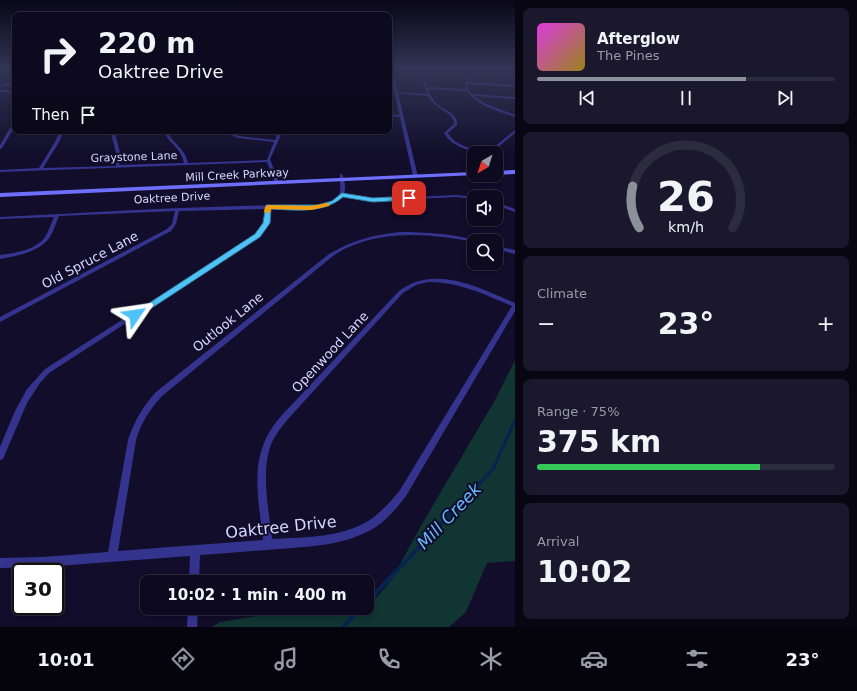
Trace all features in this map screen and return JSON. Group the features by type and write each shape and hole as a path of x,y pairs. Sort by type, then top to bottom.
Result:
{"main road":[{"path":"503,170 515,168"},
{"name":"Mill Creek Parkway","path":"415,174 467,170"},
{"path":"503,171 515,172"},
{"name":"Mill Creek Parkway","path":"0,195 342,177 415,174 467,174"},
{"name":"Mill Creek Parkway","path":"0,190 276,180"}],"street":[{"path":"397,97 415,174"},
{"path":"430,97 434,103 455,117 456,124 448,131 446,136 458,145 489,153 515,131"},
{"path":"475,97 481,103 515,116"},
{"path":"504,97 515,98"},
{"path":"392,115 401,116"},
{"path":"0,148 12,128"},
{"path":"40,170 61,134"},
{"path":"113,134 120,157 117,167"},
{"path":"166,134 182,150 185,156 186,164"},
{"path":"232,134 276,140"},
{"path":"276,180 269,161 270,153 278,134"},
{"name":"Graystone Lane","path":"0,171 269,161"},
{"path":"342,177 344,189 342,195 373,200 450,196 467,197"},
{"name":"Oaktree Drive","path":"0,218 177,210 319,207 334,202 342,195"},
{"path":"503,206 515,211"},
{"path":"0,456 23,401 30,390 47,371 258,236 266,223 268,207"},
{"name":"Old Spruce Lane","path":"0,320 169,230 174,224 177,210"},
{"path":"0,257 23,252 44,241 48,237 57,215"},
{"name":"Outlook Lane","path":"112,556 132,440 136,426 159,394 331,255 345,247 368,239 412,234 440,234 467,240"},
{"path":"503,249 515,252"},
{"name":"Openwood Lane","path":"268,545 262,465 270,437 285,416 401,292 414,283 440,280 458,284 515,306"},
{"name":"Oaktree Drive","path":"0,563 43,562 328,540 352,534 369,526 391,509 403,494 515,306"},
{"path":"194,575 195,550"},
{"path":"192,627 193,615"}],"green space":[{"path":"515,360 515,561 487,563 466,612 449,627 212,627 220,622 263,615 374,615 374,598 377,597 392,579 422,524 495,400"}],"waterway":[{"name":"Mill Creek","path":"479,484 493,469 515,420"},
{"name":"Mill Creek","path":"374,595 480,483"},
{"name":"Mill Creek","path":"343,627 354,615"}],"slow traffic":[{"path":"268,212 268,207 311,208 327,205"}],"route":[{"path":"135,315 258,236 264,229 268,207 319,207 334,202 342,195 373,200 409,198"}]}
